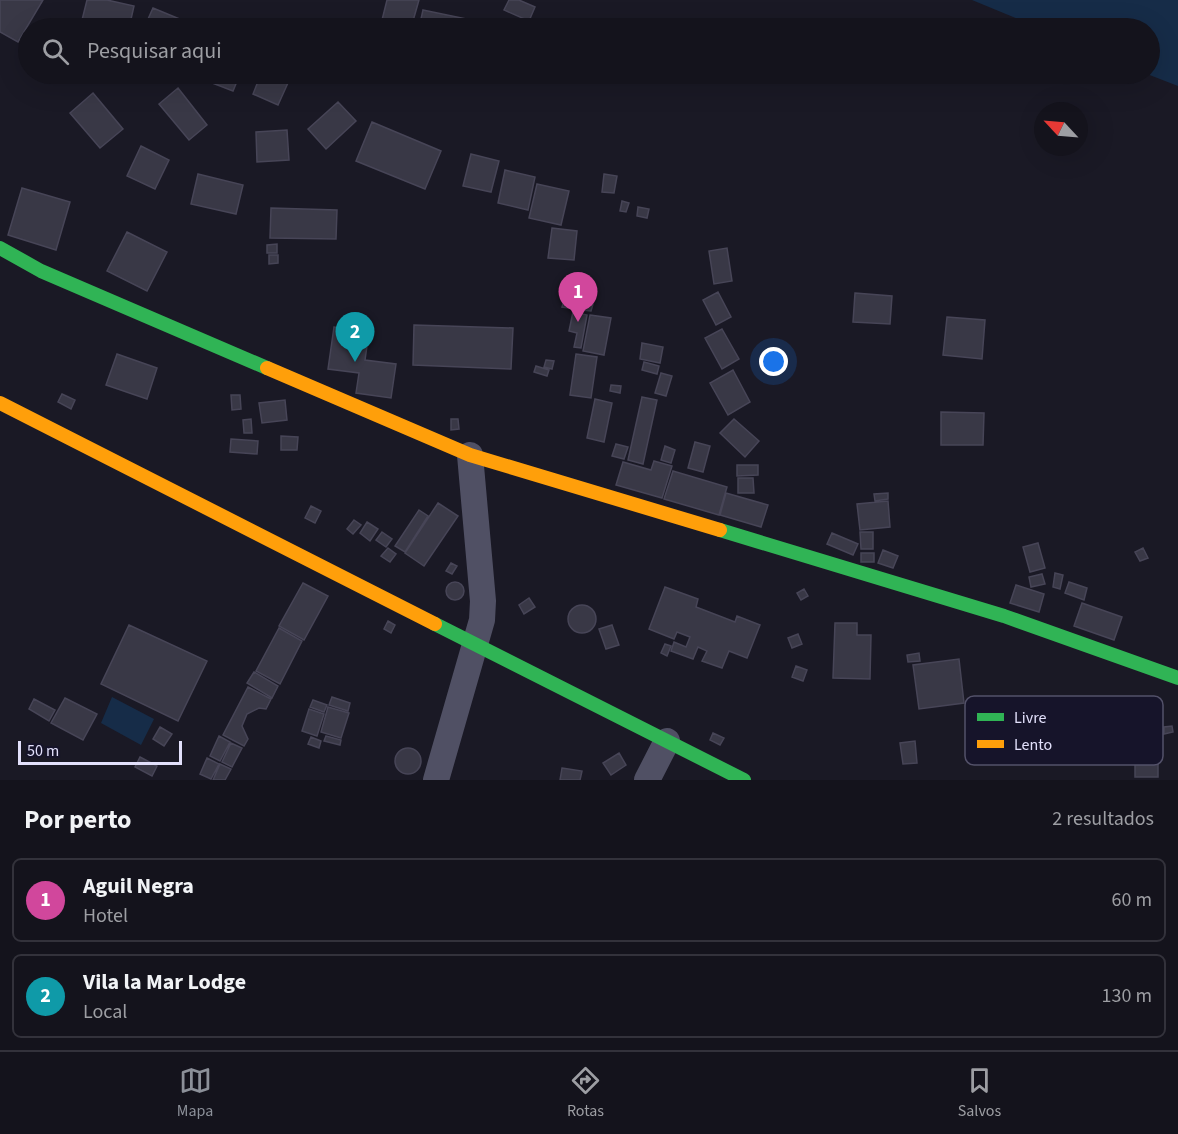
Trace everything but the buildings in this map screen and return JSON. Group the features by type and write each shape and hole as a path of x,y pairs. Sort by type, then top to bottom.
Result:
{"street":[{"path":"0,248 41,270 470,455 1004,616 1178,678"},
{"path":"0,403 744,780"},
{"path":"436,780 476,644 483,600 470,455"},
{"path":"647,780 667,741"}],"water":[{"path":"972,0 1178,0 1178,86 1160,79 1160,18 1016,18"},
{"path":"112,697 154,719 141,745 101,723"}],"traffic: fast":[{"path":"0,248 41,271 267,368"},
{"path":"720,530 1004,616 1178,678"},
{"path":"435,624 744,780"}],"traffic: slow":[{"path":"267,368 470,455 720,530"},
{"path":"0,403 435,624"}],"place":[{"name":"Aguil Negra","path":"578,322"},
{"name":"Vila la Mar Lodge","path":"355,362"}]}
